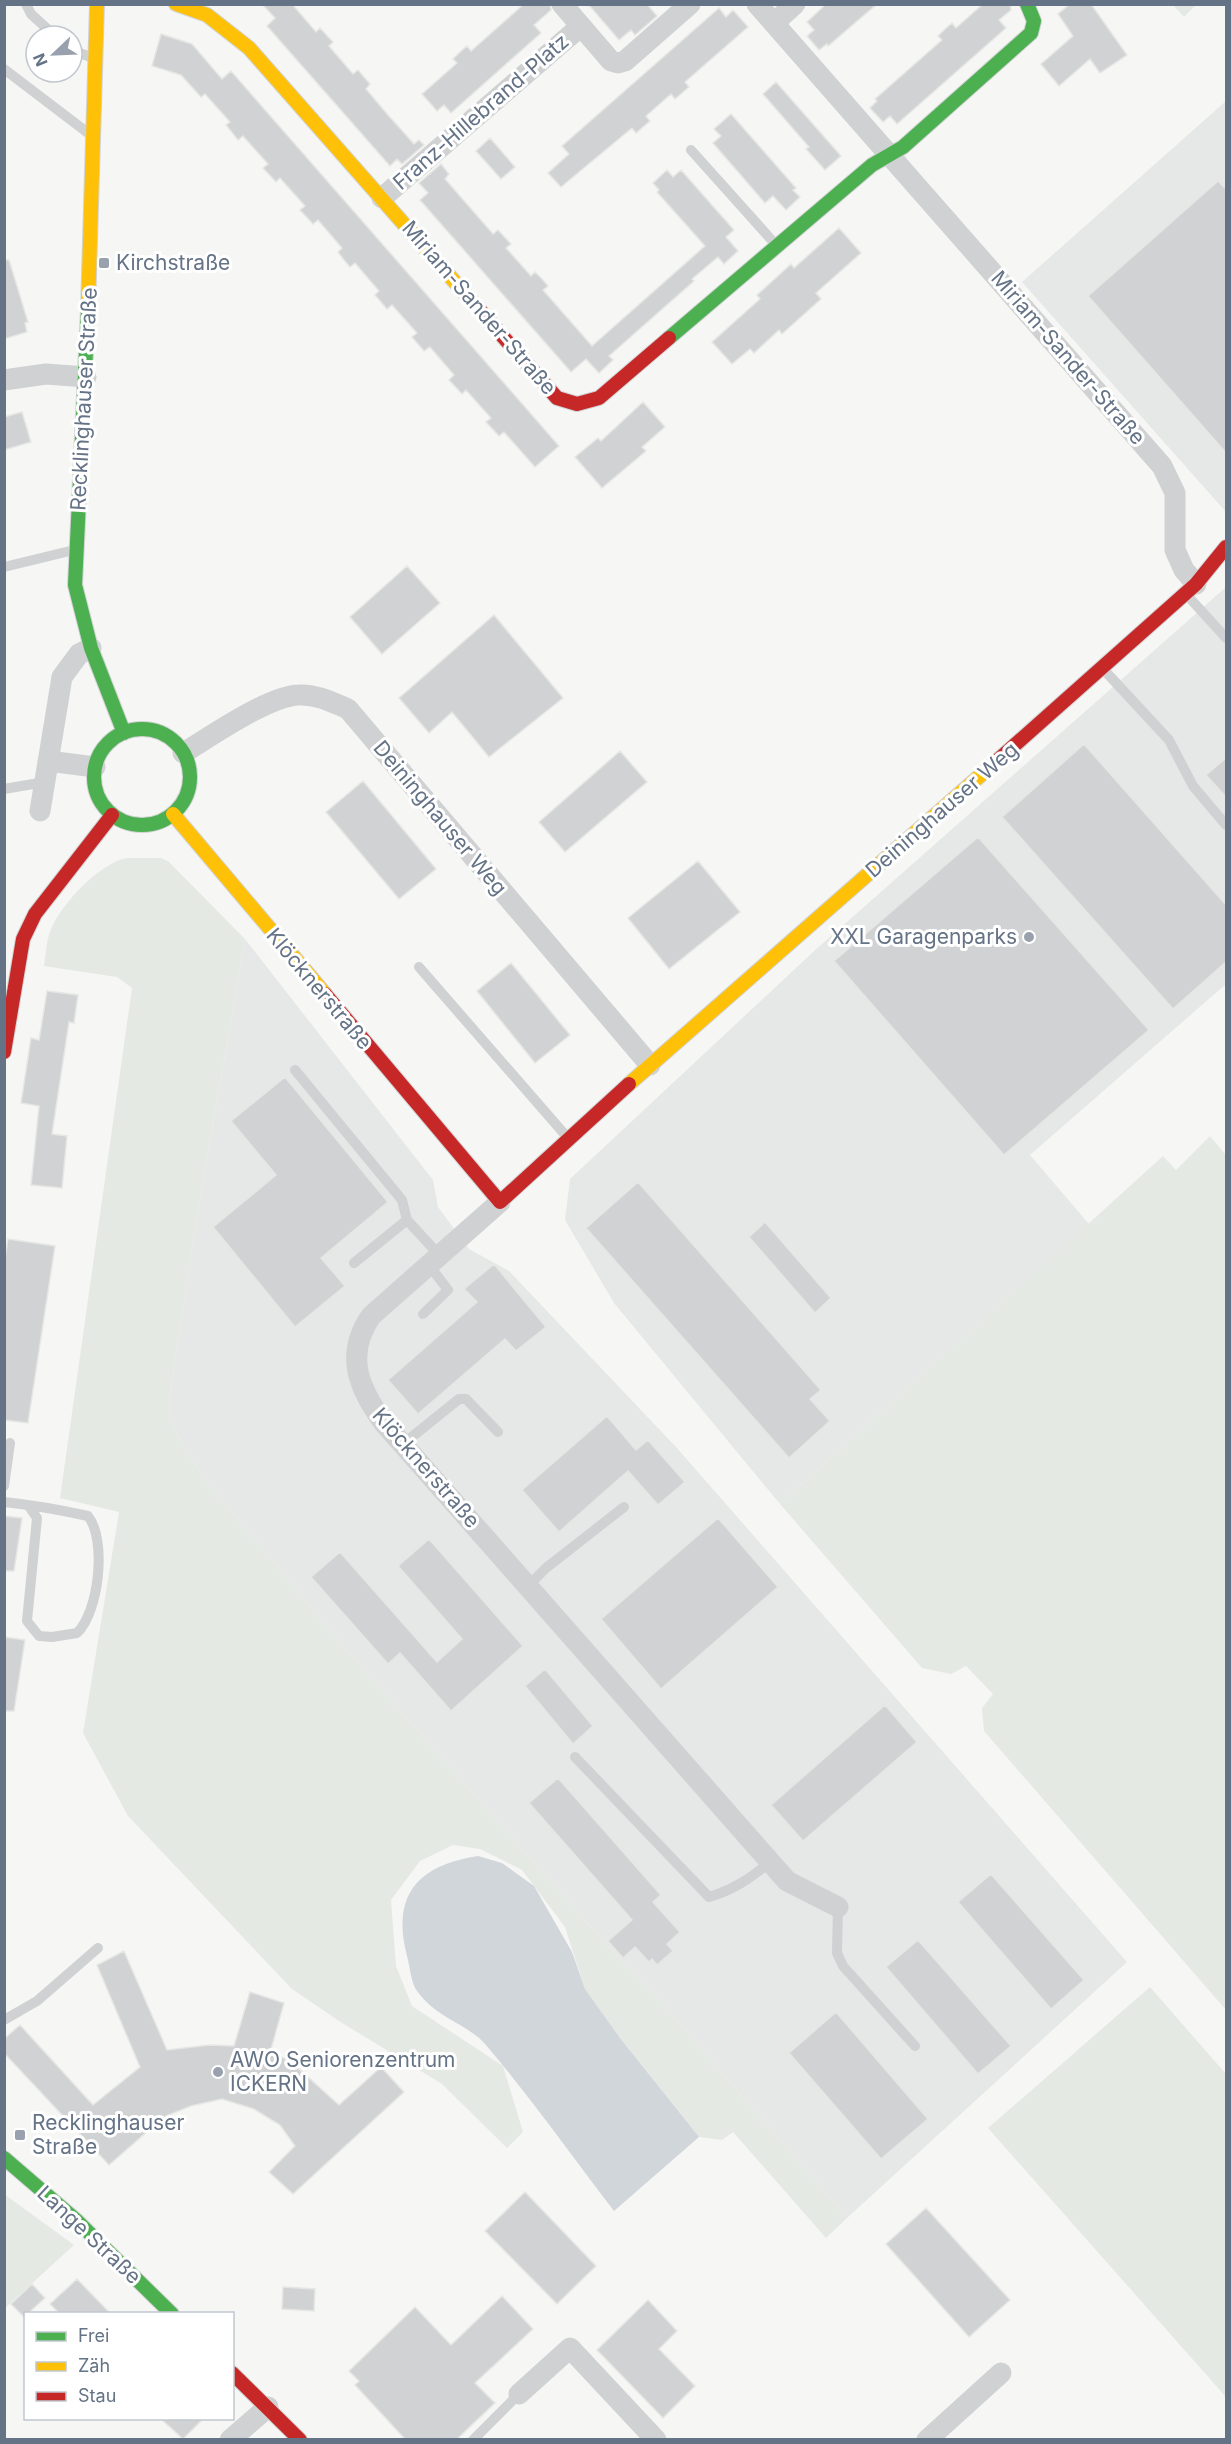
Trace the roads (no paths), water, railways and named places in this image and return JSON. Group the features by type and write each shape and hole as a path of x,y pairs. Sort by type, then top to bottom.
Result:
{"street":[{"name":"Recklinghauser Straße","path":"98,4 86,377 75,585 91,648 124,733"},
{"name":"Miriam-Sander-Straße","path":"176,4 219,19 249,48 557,398 576,404 599,398 776,245 872,165 889,154"},
{"name":"Franz-Hillebrand-Platz","path":"562,4 611,61 618,63 625,61 690,4"},
{"name":"Miriam-Sander-Straße","path":"757,4 1162,466 1175,493 1174,550 1191,589"},
{"path":"774,23 795,4"},
{"path":"889,154 903,147 1031,33 1034,21 1027,4"},
{"name":"Franz-Hillebrand-Platz","path":"382,198 581,26"},
{"path":"4,380 46,374 86,377"},
{"name":"Deininghauser Weg","path":"500,1202 650,1065 1103,669 1191,589 1227,547"},
{"path":"40,811 62,677 79,654 91,648"},
{"name":"Deininghauser Weg","path":"183,753 244,717 278,700 298,694 322,698 348,709 650,1065"},
{"path":"137,730 157,732 174,742 183,753 190,778 185,798 173,814 159,823 143,826 126,823 112,815 96,793 95,766 100,752 124,733 137,730"},
{"path":"47,771 95,766"},
{"name":"Klöcknerstraße","path":"173,814 500,1202 371,1316 361,1331 358,1346 357,1369 366,1398 403,1444 787,1881 838,1907"},
{"path":"4,1052 23,939 34,914 112,815"},
{"name":"Lange Straße","path":"4,2158 76,2220 171,2312"},
{"path":"519,2394 570,2348 656,2439"},
{"path":"927,2439 1001,2373"},
{"path":"234,2375 300,2439"},
{"path":"230,2439 268,2407"}],"lane":[{"path":"26,4 31,14 42,24"},
{"path":"84,54 96,59"},
{"path":"4,69 93,136"},
{"path":"691,150 776,245"},
{"path":"4,567 77,549"},
{"path":"1191,589 1227,638"},
{"path":"1103,669 1169,740 1193,786 1227,825"},
{"path":"4,789 47,771"},
{"path":"419,967 569,1139"},
{"path":"295,1070 402,1200 407,1220 434,1260 448,1290 423,1314"},
{"path":"354,1263 407,1220"},
{"path":"403,1444 459,1398 466,1399 498,1432"},
{"path":"4,1486 10,1443"},
{"path":"4,1502 28,1505 88,1516 94,1523 99,1539 95,1589 88,1619 77,1633 52,1637 39,1635 27,1621 37,1518 28,1505"},
{"path":"528,1586 546,1568 624,1507"},
{"path":"575,1757 709,1897 726,1892 751,1878 770,1862"},
{"path":"838,1907 837,1953 843,1966 915,2046"},
{"path":"4,2020 37,2001 98,1948"},
{"path":"474,2439 519,2394"}],"place":[{"name":"Kirchstraße","path":"104,263"},
{"name":"XXL Garagenparks","path":"1029,937"},
{"name":"AWO Seniorenzentrum ICKERN","path":"218,2072"},
{"name":"Recklinghauser Straße","path":"20,2135"}]}
